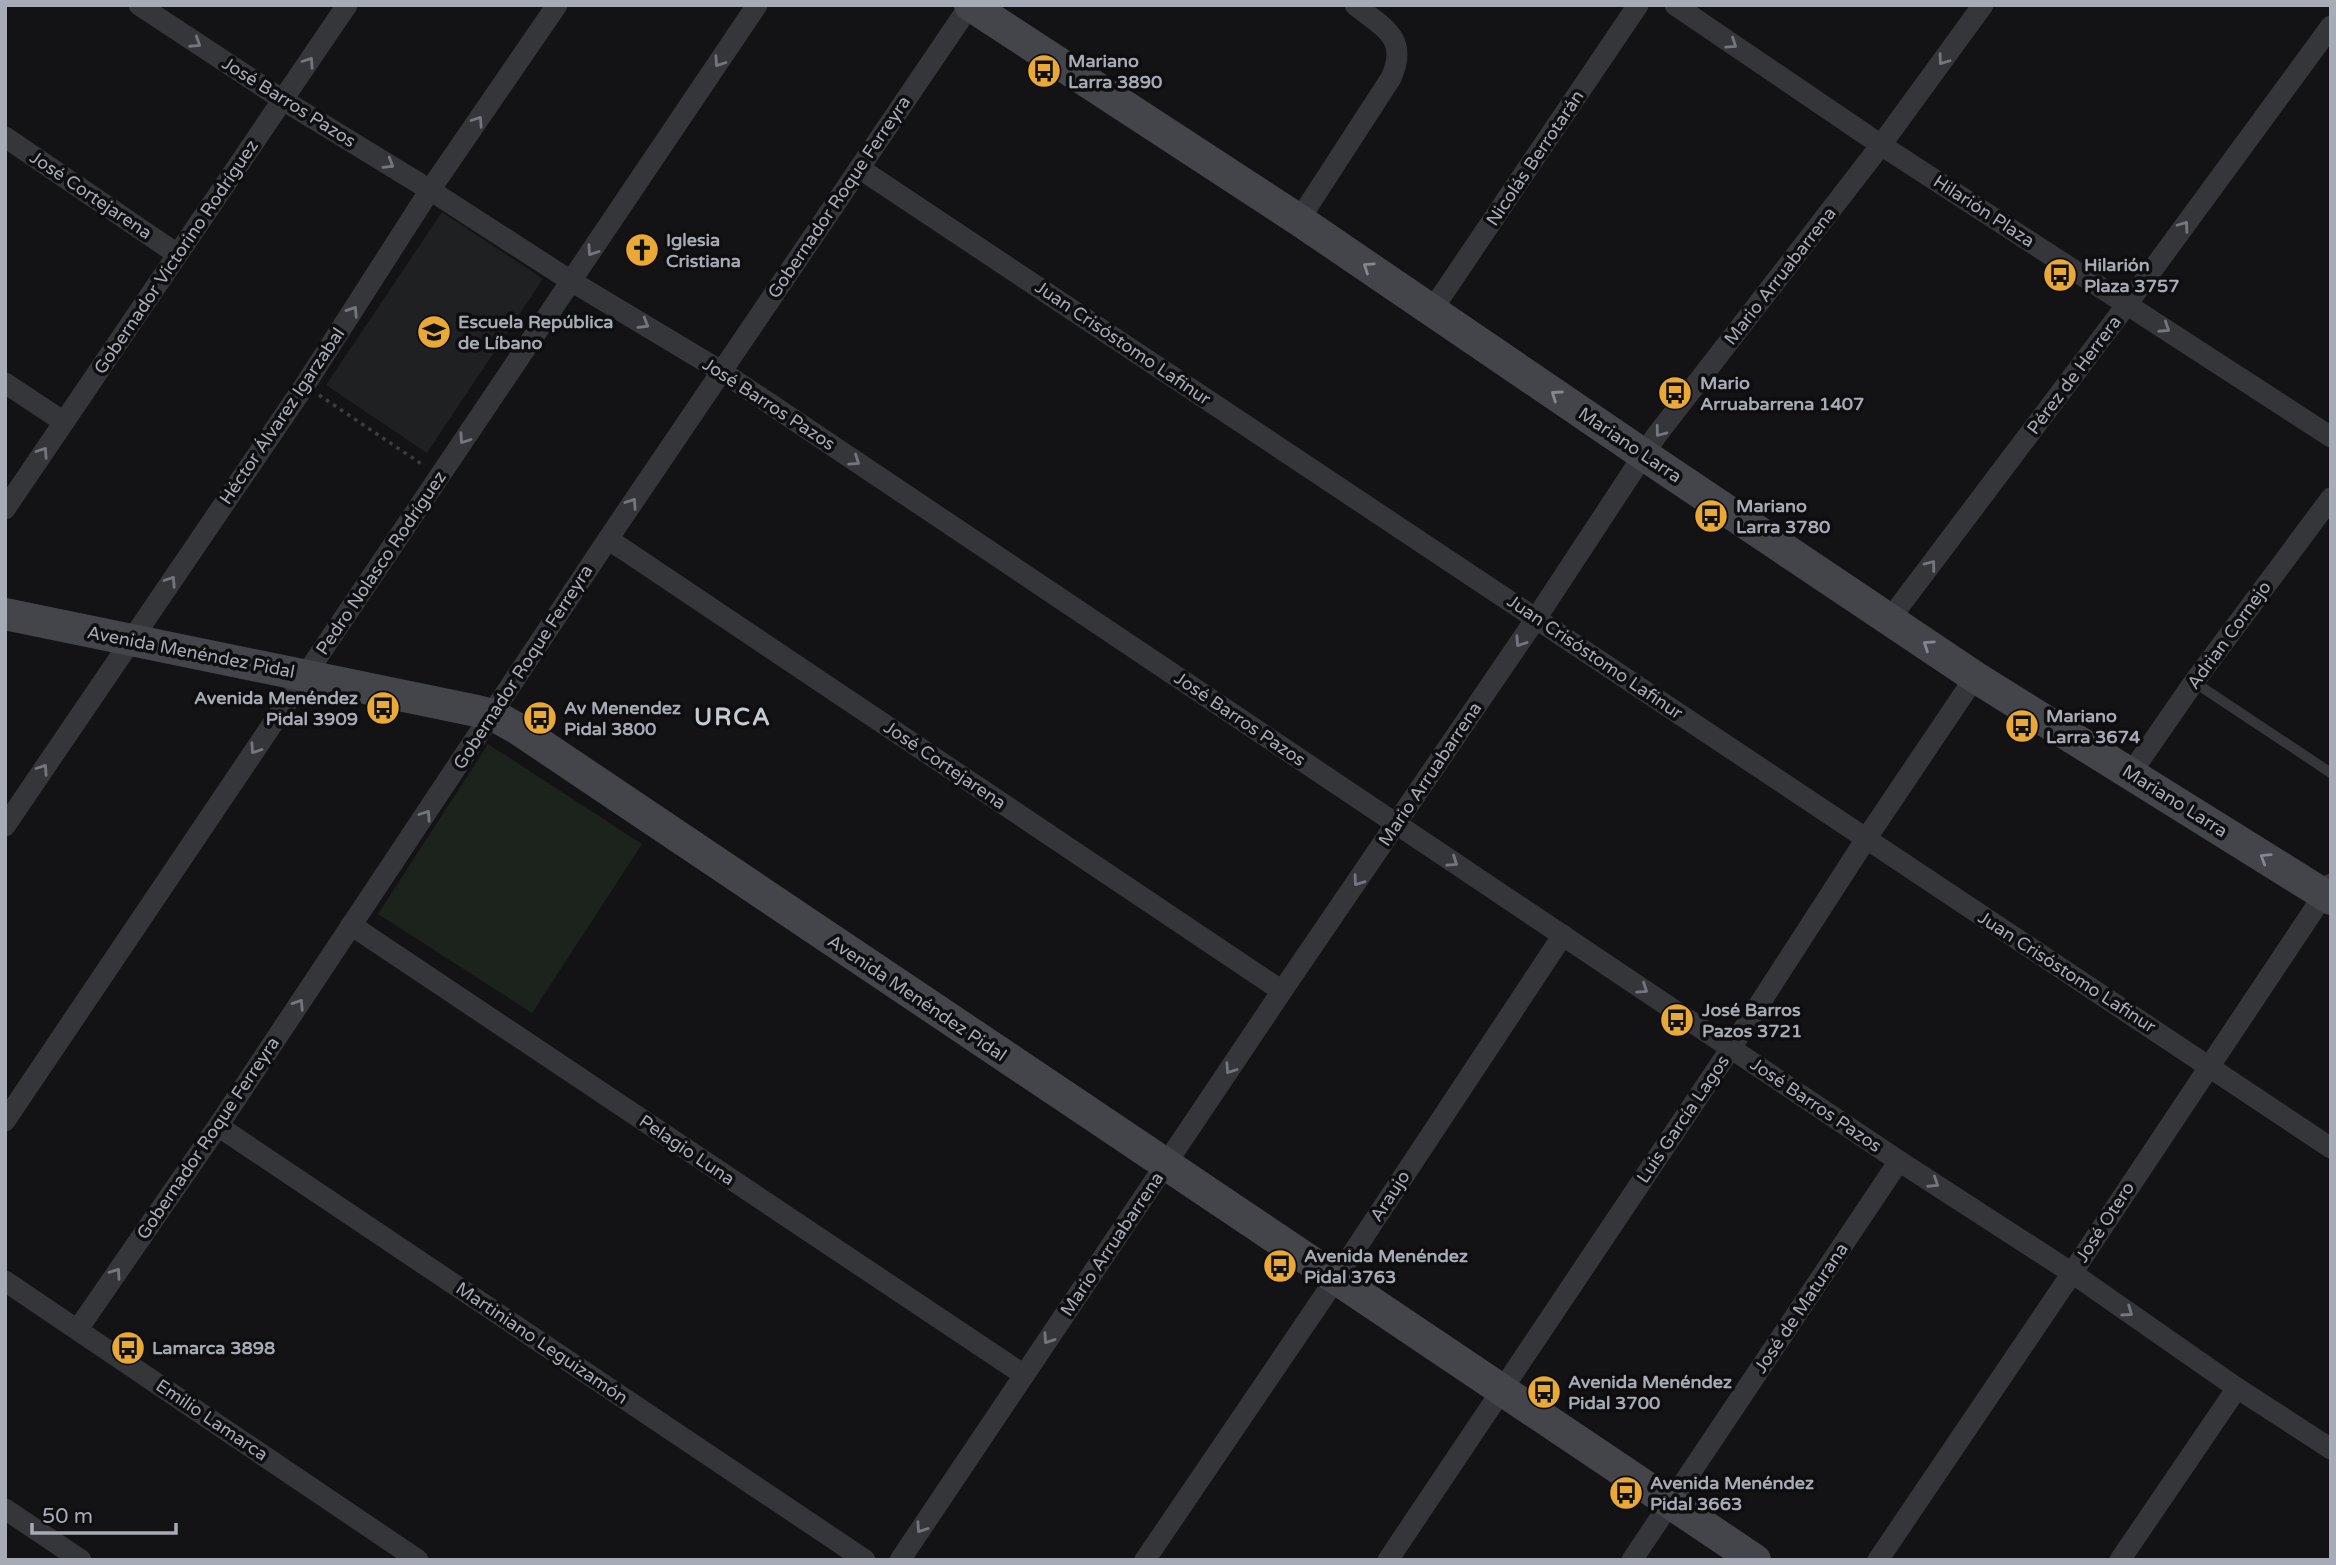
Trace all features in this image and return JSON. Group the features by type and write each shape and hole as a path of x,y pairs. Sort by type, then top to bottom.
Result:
{"main road":[{"name":"Mariano Larra","path":"970,5 1299,220 1975,677 2328,892"},
{"name":"Avenida Menéndez Pidal","path":"5,614 493,715 1755,1560"}],"street":[{"name":"José Barros Pazos","path":"139,5 283,100 571,281 721,371 1899,1161 2072,1273 2237,1388 2331,1449"},
{"name":"Gobernador Victorino Rodríguez","path":"5,509 347,5"},
{"name":"Héctor Álvarez Igarzabal","path":"5,826 305,385 430,190 557,5"},
{"name":"Pedro Nolasco Rodríguez","path":"5,1121 757,5"},
{"name":"Gobernador Roque Ferreyra","path":"78,1329 218,1126 608,538 970,5"},
{"path":"1299,220 1397,65 1396,41 1390,32 1356,5"},
{"name":"Nicolás Berrotarán","path":"1432,310 1638,5"},
{"name":"Hilarión Plaza","path":"1675,5 1881,145 2331,437"},
{"name":"Mario Arruabarrena","path":"900,1560 1644,455 1881,145 1983,5"},
{"name":"Pérez de Herrera","path":"1889,620 2128,303 2331,26"},
{"name":"José Cortejarena","path":"5,136 177,254"},
{"name":"Juan Crisóstomo Lafinur","path":"859,168 2331,1148"},
{"path":"5,383 64,422"},
{"name":"Adrian Cornejo","path":"2131,773 2194,682 2331,498"},
{"name":"José Cortejarena","path":"608,538 1282,990"},
{"name":"Luis García Lagos","path":"1388,1560 1731,1048 1975,677"},
{"name":"José Otero","path":"1878,1560 2072,1273 2208,1065 2328,892"},
{"name":"Pelagio Luna","path":"351,925 1024,1375"},
{"name":"Araujo","path":"1145,1560 1335,1280 1563,935"},
{"name":"Martiniano Leguizamón","path":"218,1126 865,1560"},
{"name":"José de Maturana","path":"1632,1560 1899,1161"},
{"name":"Emilio Lamarca","path":"5,1281 418,1560"},
{"path":"2120,1560 2237,1388"},
{"path":"5,1509 81,1560"}],"lane":[{"path":"2194,682 2331,773"}],"path":[{"path":"305,385 439,476"}],"shaded area":[{"name":"Escuela República de Líbano","path":"442,212 543,279 427,453 326,385"},
{"path":"488,744 642,844 532,1013 378,914"}],"place":[{"name":"Mariano Larra 3890","path":"1044,71"},
{"name":"Iglesia Cristiana","path":"642,250"},
{"name":"Hilarión Plaza 3757","path":"2060,275"},
{"name":"Escuela República de Líbano","path":"434,332"},
{"name":"Mario Arruabarrena 1407","path":"1675,393"},
{"name":"Mariano Larra 3780","path":"1711,516"},
{"name":"Avenida Menéndez Pidal 3909","path":"383,708"},
{"name":"Av Menendez Pidal 3800","path":"540,718"},
{"name":"Mariano Larra 3674","path":"2022,726"},
{"name":"José Barros Pazos 3721","path":"1677,1020"},
{"name":"Avenida Menéndez Pidal 3763","path":"1280,1266"},
{"name":"Lamarca 3898","path":"128,1348"},
{"name":"Avenida Menéndez Pidal 3700","path":"1544,1392"},
{"name":"Avenida Menéndez Pidal 3663","path":"1626,1493"}],"district":[{"name":"URCA","path":"733,717"}]}
